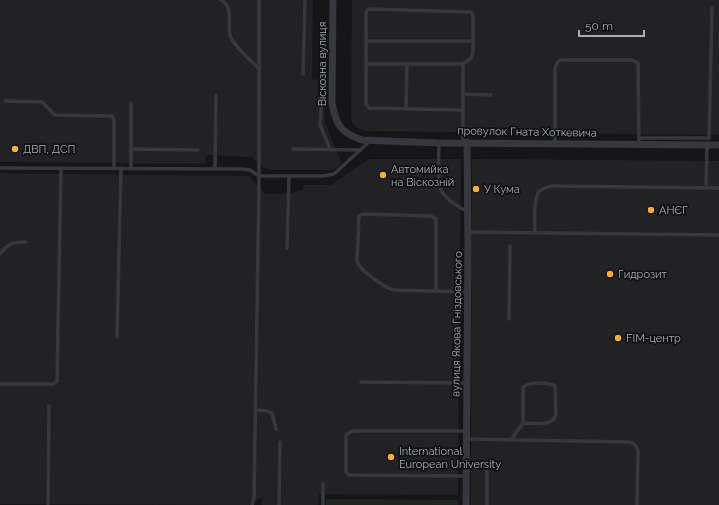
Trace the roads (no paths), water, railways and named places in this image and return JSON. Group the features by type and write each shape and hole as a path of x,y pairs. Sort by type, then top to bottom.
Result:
{"street":[{"name":"Віскозна вулиця","path":"333,0 332,103 334,116 339,126"},
{"name":"провулок Гната Хоткевича","path":"339,126 354,138 362,140 555,143 639,141 719,145"},
{"name":"вулиця Якова Гніздовського","path":"465,142 468,212 466,505"}],"lane":[{"path":"221,0 226,3 228,7 231,40 260,69"},
{"path":"252,505 254,498 256,410 260,69 259,0"},
{"path":"303,74 305,0"},
{"path":"555,143 555,68 561,60 632,60 638,63 639,141 709,138 712,8"},
{"path":"462,110 372,109 367,107 367,11 370,9 468,11 472,13 472,55 463,64 462,110 465,142"},
{"path":"366,41 473,41"},
{"path":"366,64 463,64"},
{"path":"406,109 407,64"},
{"path":"322,94 320,125 330,150"},
{"path":"463,94 491,95"},
{"path":"215,168 216,95"},
{"path":"4,101 42,102 55,115 112,116 114,120 114,168"},
{"path":"131,103 131,168"},
{"path":"0,168 215,168 247,169 259,176 323,176 334,174 370,140"},
{"path":"439,142 440,188 449,199 468,212"},
{"path":"706,188 707,145"},
{"path":"131,149 198,150"},
{"path":"293,149 360,150"},
{"path":"0,384 53,384 57,381 61,168"},
{"path":"117,337 121,168"},
{"path":"286,248 289,176"},
{"path":"535,233 538,193 544,187 719,188"},
{"path":"436,291 436,219 431,216 363,214 359,216 357,259 359,265 385,286 391,289 436,291 468,292"},
{"path":"468,232 719,235"},
{"path":"0,254 8,244 26,242"},
{"path":"509,319 510,246"},
{"path":"361,382 467,383"},
{"path":"511,440 523,423 522,390 525,385 550,384 555,386 555,418 549,423 523,423"},
{"path":"48,505 49,406"},
{"path":"256,410 272,412 276,429"},
{"path":"466,431 352,431 347,434 346,472 349,475 466,476"},
{"path":"466,439 634,443 638,450 637,505"},
{"path":"279,505 280,442"},
{"path":"487,470 487,505"},
{"path":"323,484 323,505"}],"place":[{"name":"ДВП, ДСП","path":"15,149"},
{"name":"Автомийка на Віскозній","path":"383,175"},
{"name":"У Кума","path":"476,189"},
{"name":"АНЄГ","path":"651,210"},
{"name":"Гидрозит","path":"610,274"},
{"name":"FIM-центр","path":"618,338"},
{"name":"International European University","path":"391,457"}]}
